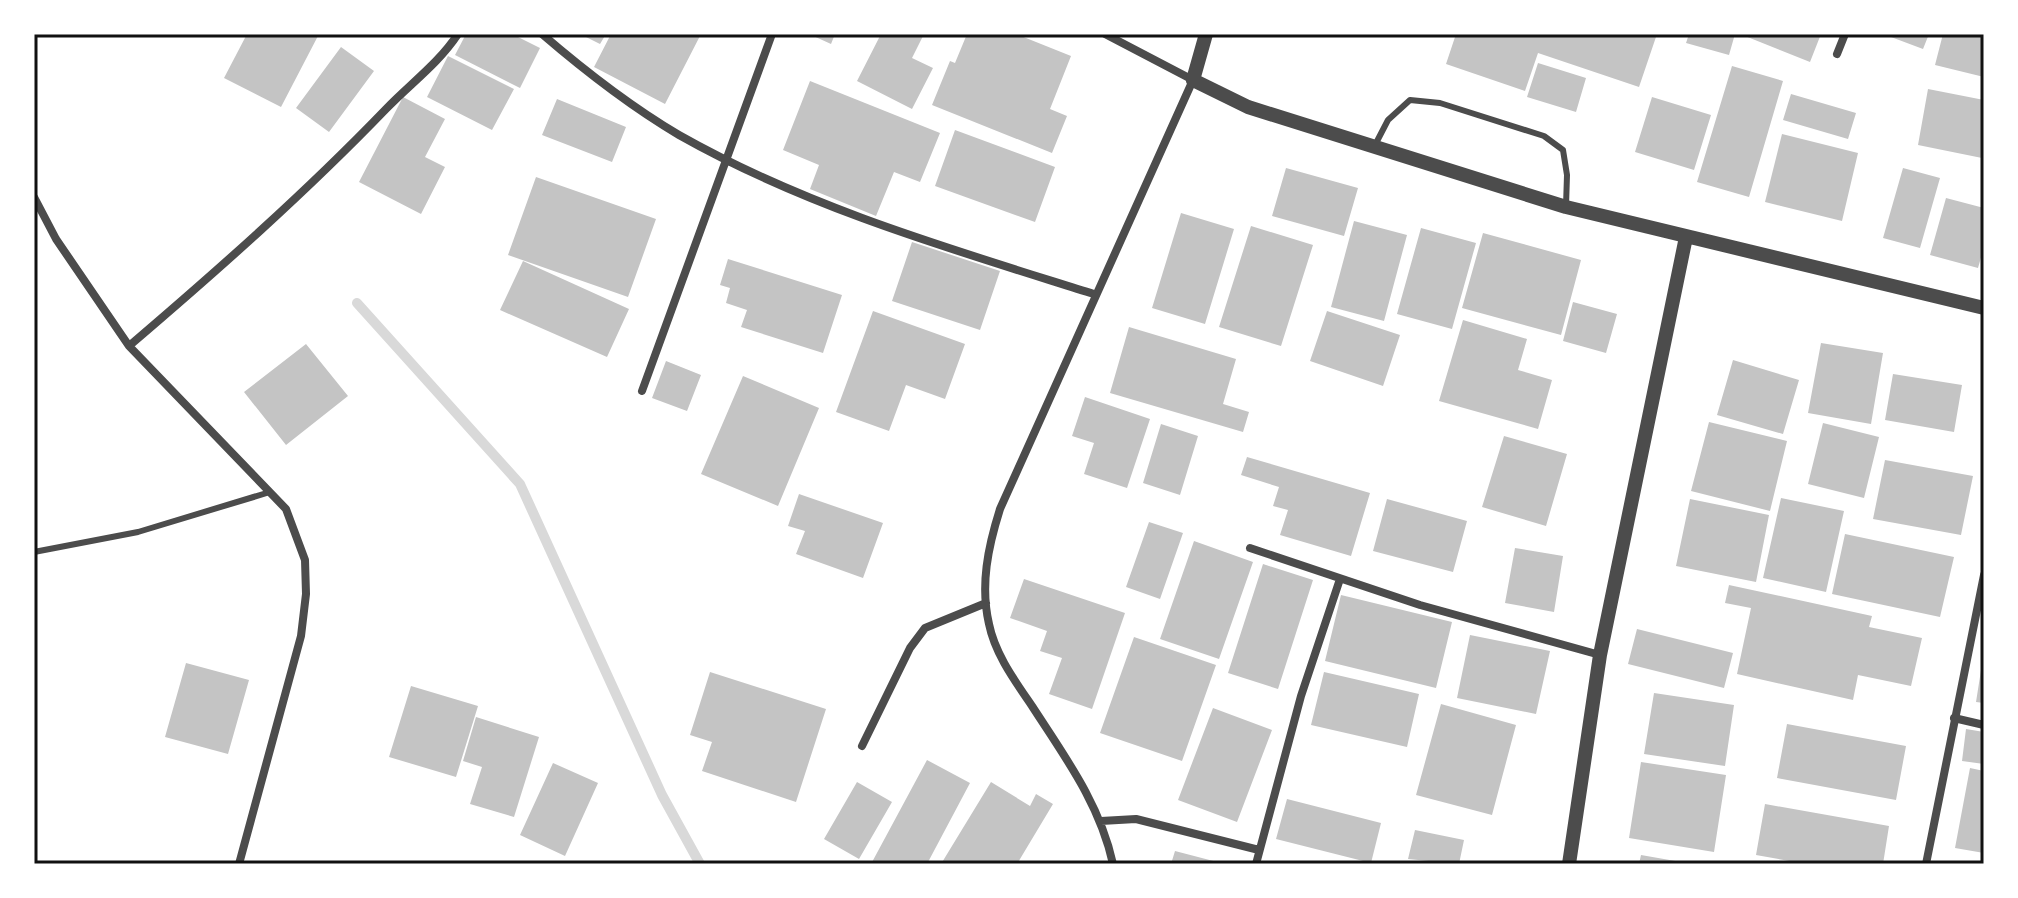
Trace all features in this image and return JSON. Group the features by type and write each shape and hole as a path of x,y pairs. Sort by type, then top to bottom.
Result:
{"street":[{"path":"129,346 310,188 400,95 441,60 458,34"},
{"path":"542,34 596,80 725,160 893,229 1094,294"},
{"path":"642,391 772,34"},
{"path":"1105,34 1248,107 1566,207 1984,308"},
{"path":"1113,864 1091,797 1006,668 989,625 986,603 988,554 1000,509 1094,294 1193,80 1206,34"},
{"path":"1837,54 1845,34"},
{"path":"34,197 56,239 129,346 286,509 305,560 306,594 301,636 239,864"},
{"path":"1569,864 1600,655 1686,237"},
{"path":"1250,548 1340,579 1600,655"},
{"path":"1926,864 1984,575"},
{"path":"1256,864 1301,696 1340,579"},
{"path":"862,746 910,648 925,628 986,603"},
{"path":"1954,718 1984,725"},
{"path":"1101,821 1136,819 1259,850"}],"lane":[{"path":"1374,147 1399,105 1410,100 1455,108 1544,136 1563,150 1567,175 1566,207"},
{"path":"34,552 138,532 270,492"}],"building":[{"path":"247,34 319,34 281,107 224,78"},
{"path":"466,34 512,34 540,48 520,88 455,55"},
{"path":"580,34 606,34 600,44"},
{"path":"611,34 701,34 665,104 594,67"},
{"path":"809,34 835,34 831,44"},
{"path":"881,34 924,34 912,58 933,68 912,109 857,81"},
{"path":"967,34 1016,34 1071,56 1050,109 1067,116 1052,153 932,105 950,61 955,63"},
{"path":"1456,34 1657,34 1639,87 1538,53 1525,91 1446,64"},
{"path":"1689,34 1735,34 1729,55 1686,43"},
{"path":"1740,34 1821,34 1810,62"},
{"path":"1883,34 1929,34 1923,49"},
{"path":"1943,34 1984,34 1984,77 1935,65"},
{"path":"341,47 374,71 329,132 296,108"},
{"path":"448,56 514,89 492,130 427,97"},
{"path":"1538,63 1586,78 1576,112 1527,97"},
{"path":"1732,66 1783,81 1749,197 1697,182"},
{"path":"810,81 940,133 920,182 894,172 876,216 810,189 819,165 783,150"},
{"path":"1928,89 1984,100 1982,158 1918,145"},
{"path":"1791,94 1856,113 1848,139 1783,120"},
{"path":"403,97 445,119 425,157 445,167 421,214 359,182"},
{"path":"1652,97 1711,115 1694,170 1635,152"},
{"path":"557,99 626,127 612,162 542,135"},
{"path":"955,130 1055,167 1035,222 935,186"},
{"path":"1782,134 1858,153 1842,221 1765,202"},
{"path":"1286,168 1358,188 1344,236 1272,216"},
{"path":"1903,168 1940,178 1920,248 1883,238"},
{"path":"536,177 656,219 628,297 508,255"},
{"path":"1946,198 1984,208 1984,247 1978,268 1930,255"},
{"path":"1181,213 1234,229 1205,324 1152,308"},
{"path":"1354,221 1407,235 1384,321 1331,307"},
{"path":"1251,226 1313,245 1281,346 1219,327"},
{"path":"1421,228 1476,243 1452,329 1397,314"},
{"path":"1483,233 1581,260 1561,335 1462,308"},
{"path":"912,242 1000,271 980,330 892,301"},
{"path":"728,259 842,295 823,353 741,327 747,310 726,303 730,288 720,285"},
{"path":"523,261 629,309 607,357 500,310"},
{"path":"1573,302 1617,314 1606,353 1563,341"},
{"path":"873,311 965,344 945,399 906,385 889,431 836,412"},
{"path":"1327,311 1400,335 1383,386 1310,361"},
{"path":"1463,320 1527,339 1518,370 1552,380 1538,429 1439,401"},
{"path":"1129,327 1236,359 1223,404 1249,412 1243,432 1110,393"},
{"path":"1821,343 1883,353 1871,424 1808,413"},
{"path":"306,344 348,396 286,445 244,392"},
{"path":"1733,360 1799,380 1783,434 1717,415"},
{"path":"666,361 701,375 687,411 652,398"},
{"path":"1893,374 1962,385 1954,432 1885,420"},
{"path":"743,376 819,408 778,506 701,474"},
{"path":"1085,397 1150,419 1127,488 1084,474 1094,443 1072,436"},
{"path":"1709,422 1787,441 1770,511 1691,491"},
{"path":"1823,423 1879,437 1864,498 1808,484"},
{"path":"1161,424 1198,436 1180,495 1143,483"},
{"path":"1504,436 1567,454 1546,526 1482,507"},
{"path":"1247,457 1370,493 1351,556 1280,535 1288,510 1273,506 1279,487 1241,475"},
{"path":"1885,460 1973,476 1961,535 1873,519"},
{"path":"799,494 883,523 863,578 796,554 805,531 788,526"},
{"path":"1781,498 1844,511 1826,592 1763,578"},
{"path":"1387,499 1467,521 1453,572 1373,551"},
{"path":"1690,499 1769,515 1756,582 1676,566"},
{"path":"1149,522 1183,533 1160,599 1126,587"},
{"path":"1845,534 1954,557 1940,617 1832,594"},
{"path":"1194,541 1253,562 1219,659 1160,639"},
{"path":"1515,548 1563,556 1554,612 1505,603"},
{"path":"1263,564 1313,580 1278,689 1228,673"},
{"path":"1024,579 1125,613 1092,709 1049,694 1062,658 1040,651 1047,631 1010,618"},
{"path":"1729,585 1872,616 1869,627 1922,638 1911,686 1858,675 1853,700 1737,674 1751,608 1725,603"},
{"path":"1341,595 1452,622 1436,688 1325,661"},
{"path":"1637,629 1733,653 1724,688 1628,664"},
{"path":"1470,635 1550,651 1536,714 1457,698"},
{"path":"1134,637 1216,665 1182,761 1100,733"},
{"path":"186,663 249,680 228,754 165,737"},
{"path":"1984,664 1984,703 1976,702"},
{"path":"710,672 826,709 796,802 702,771 712,742 690,735"},
{"path":"1324,672 1419,694 1407,747 1311,725"},
{"path":"411,686 478,706 456,777 389,757"},
{"path":"1654,693 1734,705 1725,766 1644,754"},
{"path":"1441,704 1516,725 1492,815 1416,795"},
{"path":"1213,708 1272,730 1237,822 1178,800"},
{"path":"476,717 539,737 514,817 470,804 482,767 463,761"},
{"path":"1787,724 1906,746 1896,800 1777,778"},
{"path":"1966,729 1984,732 1984,764 1962,761"},
{"path":"927,760 970,783 927,864 871,864"},
{"path":"1641,762 1726,775 1714,852 1629,838"},
{"path":"553,763 598,783 565,856 520,835"},
{"path":"1970,768 1984,771 1984,853 1955,848"},
{"path":"857,782 892,802 859,859 824,839"},
{"path":"991,782 1030,806 1036,794 1053,804 1017,864 941,864"},
{"path":"1287,799 1381,823 1371,863 1276,839"},
{"path":"1765,804 1889,826 1883,864 1806,864 1756,855"},
{"path":"1415,830 1464,840 1459,864 1408,859"},
{"path":"1175,851 1221,863 1221,864 1171,864"},
{"path":"1641,855 1681,862 1639,864"}],"waterway":[{"path":"357,303 520,484 662,795 700,864"}]}
